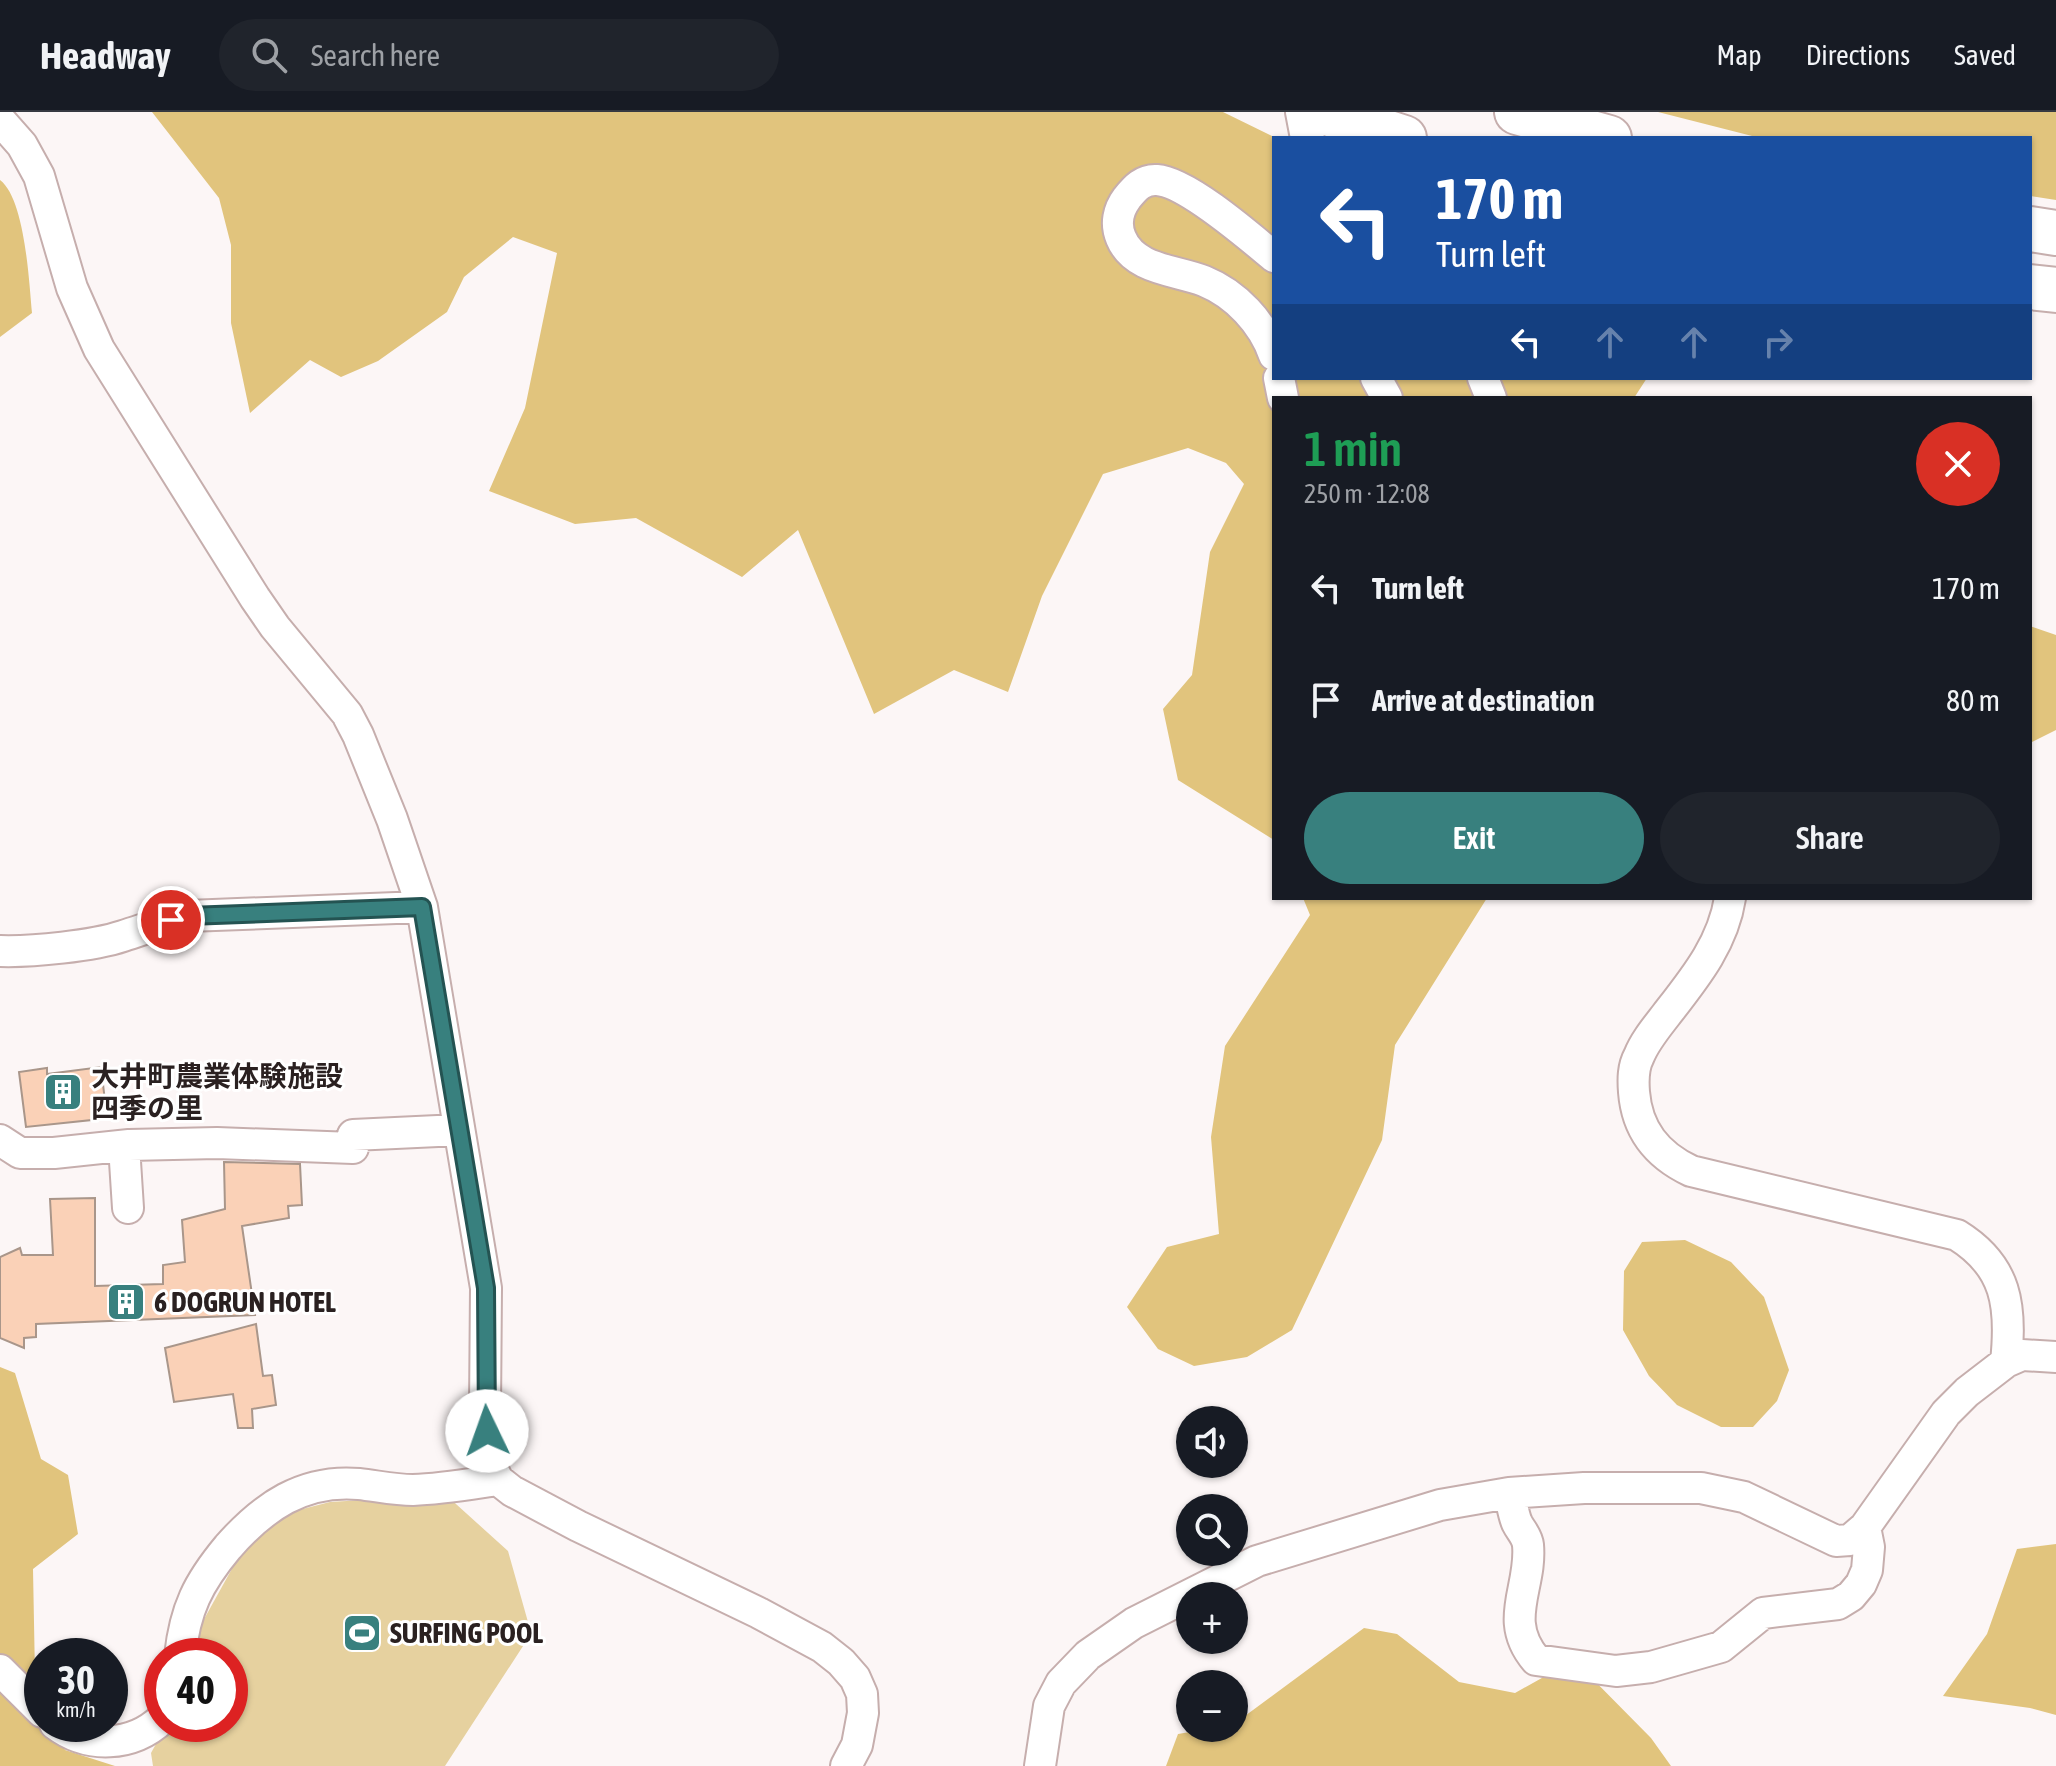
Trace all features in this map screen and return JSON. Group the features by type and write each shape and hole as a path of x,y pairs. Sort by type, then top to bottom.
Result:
{"highway":[{"path":"1517,112 1602,136"},
{"path":"1341,118 1398,136"},
{"path":"2032,229 2056,233"},
{"path":"2032,287 2056,290"}],"street":[{"path":"1301,112 1307,136"},
{"path":"0,120 22,145 39,176 72,288 99,349 255,598 347,714 358,735 422,907 486,1288 485,1409 491,1466 498,1480 512,1491 578,1526 759,1613 822,1647 841,1662 855,1678 862,1704 862,1730 846,1766"},
{"path":"1272,255 1189,193 1170,183 1155,180 1140,183 1125,199 1118,213 1118,232 1126,250 1147,264 1207,282 1236,301 1265,332 1272,350"},
{"path":"1729,900 1713,950 1653,1033 1635,1064 1636,1114 1645,1134 1664,1156 1691,1171 1957,1235 1989,1260 2004,1290 2009,1338 2006,1362"},
{"path":"0,951 23,951 121,937 153,924 188,916 422,907"},
{"path":"0,1140 20,1153 217,1143 353,1148 353,1135 459,1130"},
{"path":"124,1146 128,1208"},
{"path":"1040,1766 1049,1706 1061,1683 1088,1655 1134,1623 1257,1561 1440,1505 1509,1493 1584,1488 1701,1488 1744,1497 1836,1541 1850,1540 1865,1527 1946,1413 1967,1392 2006,1362 2022,1355 2056,1357"},
{"path":"183,1638 186,1615 210,1570 248,1525 287,1497 333,1484 414,1490 498,1480"},
{"path":"1509,1493 1517,1522 1528,1539 1529,1556 1518,1620 1530,1653 1536,1660 1616,1671 1651,1667 1721,1647 1763,1613 1838,1604 1851,1596 1867,1570 1869,1547 1865,1527"},
{"path":"0,1670 24,1694"}],"shaded area":[{"path":"152,112 1223,112 1272,136 1272,380 1646,380 1635,396 1272,396 1272,839 1178,780 1163,709 1192,675 1210,552 1244,484 1226,463 1188,448 1103,474 1042,596 1008,692 954,670 874,714 798,530 742,577 636,518 575,524 489,491 525,408 557,253 513,237 464,277 447,312 378,361 341,377 310,360 250,413 231,323 231,245 219,198"},
{"path":"1658,112 2056,112 2056,200 2032,196 2032,136 1752,136"},
{"path":"0,180 15,204 20,222 32,313 0,337"},
{"path":"2032,627 2056,635 2056,730 2032,742"},
{"path":"1304,900 1486,900 1395,1045 1382,1140 1292,1330 1247,1357 1194,1366 1158,1349 1127,1307 1167,1247 1219,1234 1211,1137 1225,1046 1310,915"},
{"path":"1685,1240 1731,1262 1764,1297 1789,1370 1777,1401 1753,1427 1721,1427 1677,1405 1649,1376 1623,1330 1624,1271 1642,1242"},
{"path":"0,1367 15,1373 41,1459 68,1475 78,1534 33,1569 34,1638 24,1638 24,1742 62,1742 65,1750 115,1766 0,1766"},
{"name":"SURFING POOL","path":"446,1495 508,1551 528,1622 525,1643 445,1766 153,1766 151,1753 157,1742 248,1742 248,1638 196,1638 244,1547 283,1514 330,1502"},
{"path":"2056,1544 2056,1715 2030,1708 1943,1696 1987,1634 2017,1549"},
{"path":"1364,1628 1397,1634 1459,1682 1515,1693 1574,1660 1651,1738 1671,1766 1166,1766 1176,1739 1176,1742 1248,1742 1248,1714"}],"building":[{"name":"大井町農業体験施設 四季の里","path":"101,1067 106,1110 100,1111 101,1119 26,1127 19,1072 47,1068 47,1074"},
{"name":"6 DOGRUN HOTEL","path":"224,1162 300,1164 302,1205 288,1206 289,1218 242,1226 255,1315 36,1324 36,1337 24,1338 24,1348 0,1338 0,1257 20,1248 22,1255 53,1255 50,1199 95,1198 95,1286 163,1284 163,1265 185,1262 182,1220 225,1209"},
{"path":"256,1324 263,1376 272,1375 276,1405 252,1409 253,1428 238,1428 233,1394 174,1402 165,1348"}],"place":[{"name":"大井町農業体験施設 四季の里","path":"63,1092"},
{"name":"6 DOGRUN HOTEL","path":"126,1302"},
{"name":"SURFING POOL","path":"362,1633"}],"route":[{"path":"171,920 188,916 422,907 486,1288 487,1431"}]}
